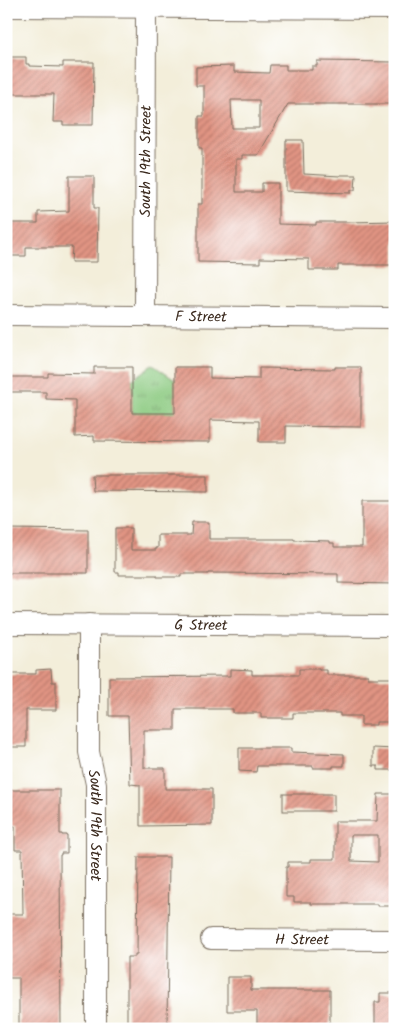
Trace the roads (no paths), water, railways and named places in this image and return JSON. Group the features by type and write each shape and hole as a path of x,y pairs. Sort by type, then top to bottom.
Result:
{"street":[{"path":"6,7 395,9"},
{"name":"South 19th Street","path":"145,315 146,7"},
{"name":"F Street","path":"6,315 395,318"},
{"name":"G Street","path":"6,624 395,626"},
{"name":"South 19th Street","path":"89,624 89,752 96,784 96,1029"},
{"name":"H Street","path":"211,939 395,940"}]}
